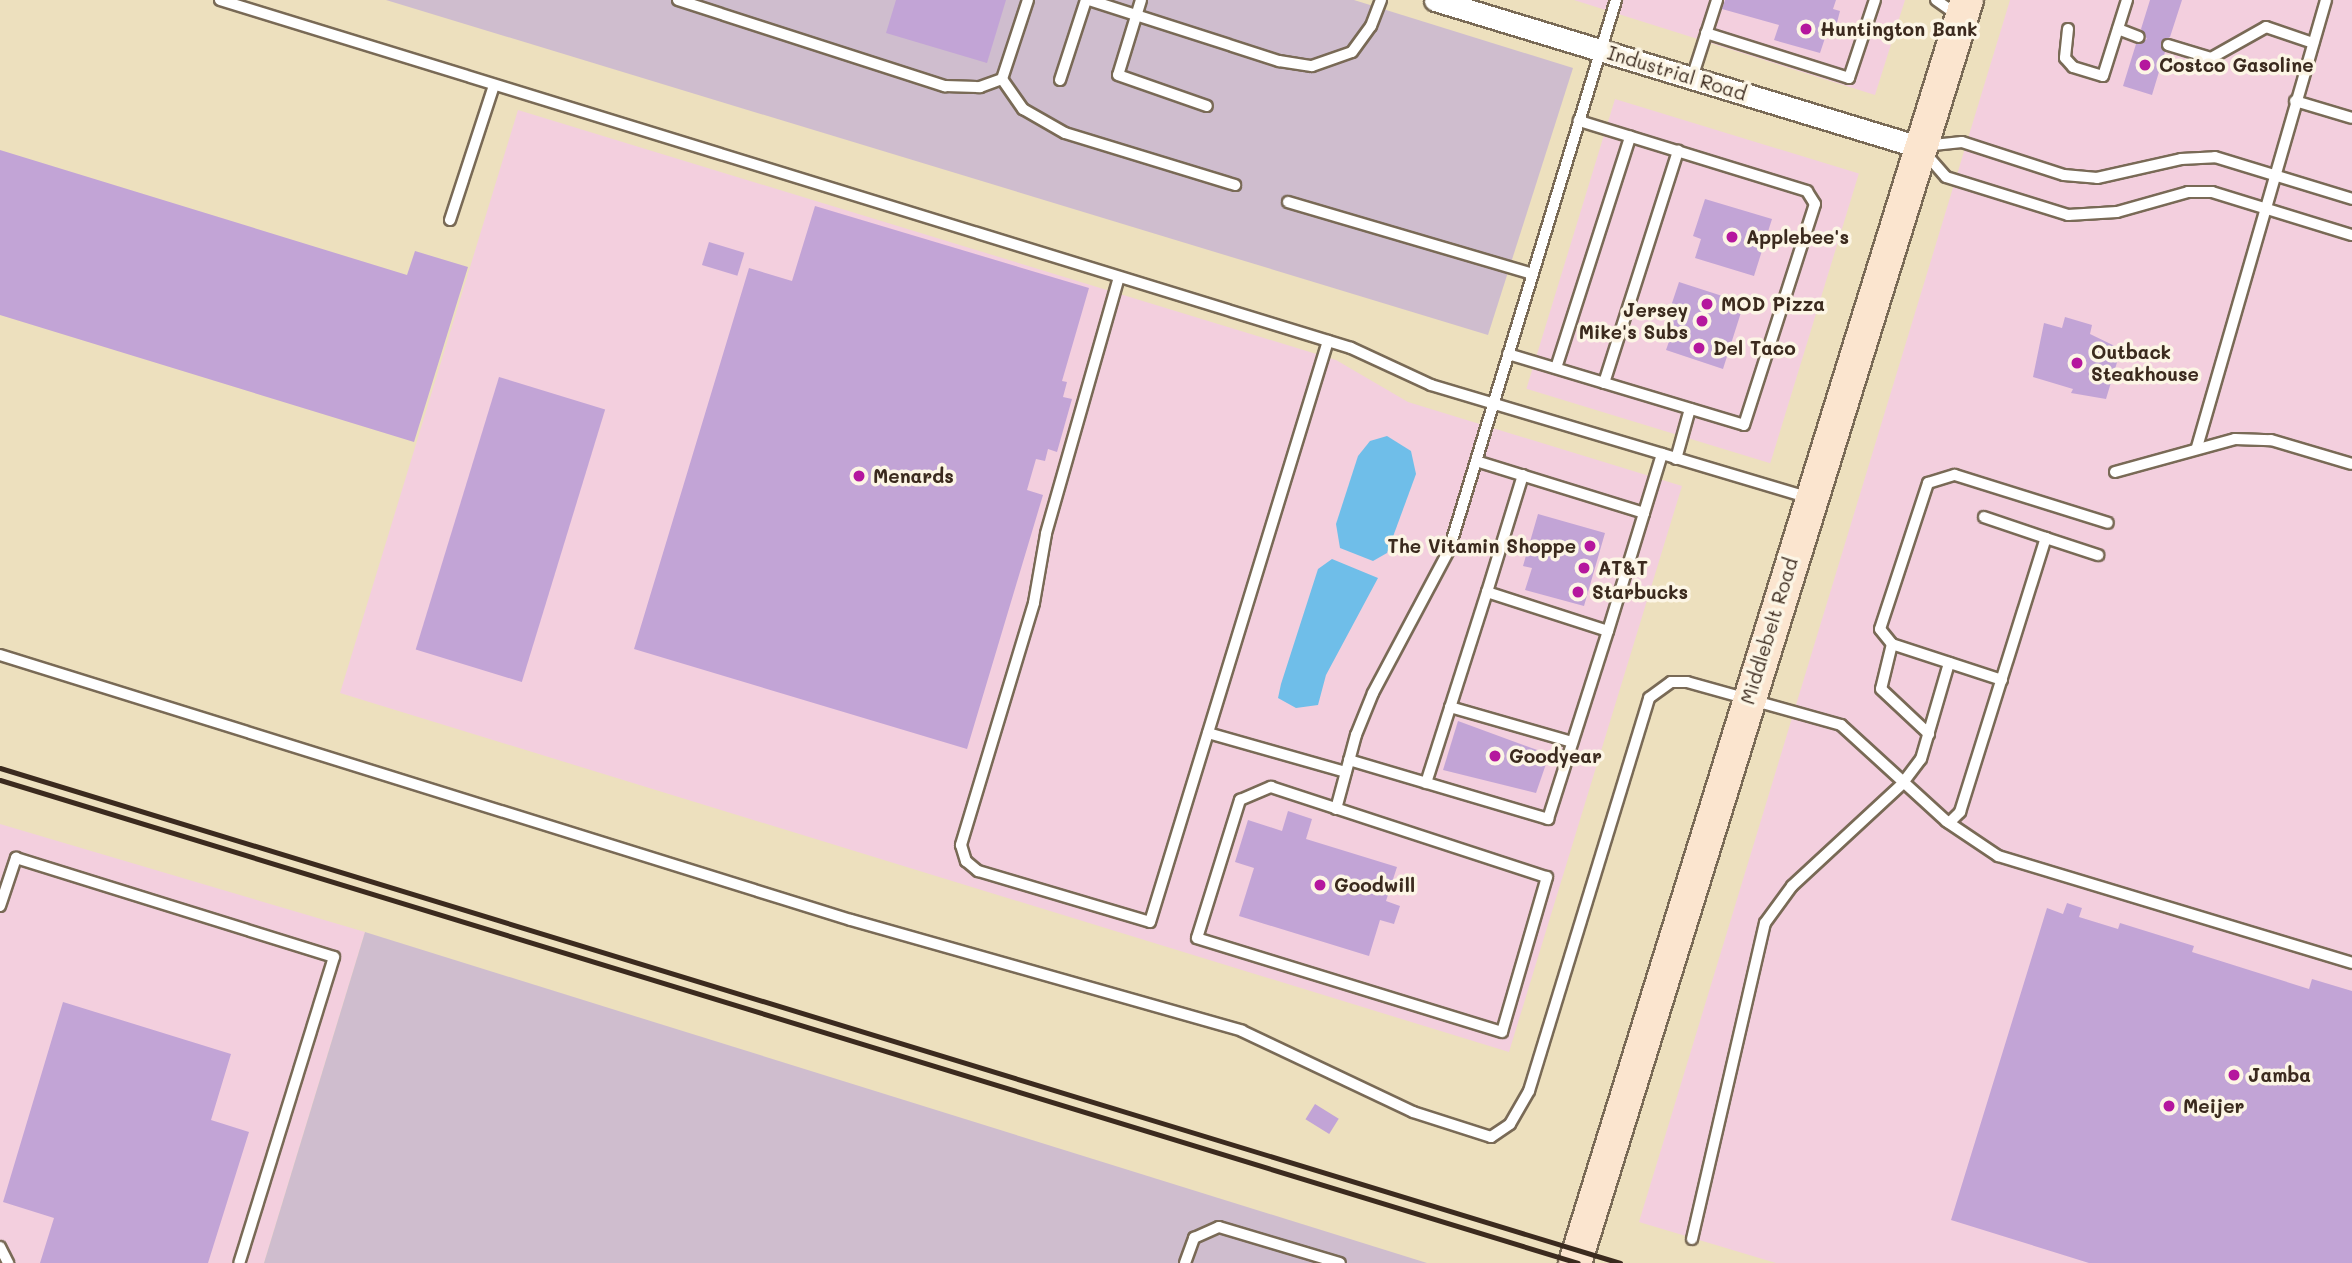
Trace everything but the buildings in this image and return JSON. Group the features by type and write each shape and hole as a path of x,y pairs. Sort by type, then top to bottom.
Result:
{"main road":[{"name":"Middlebelt Road","path":"1575,1263 1919,147 1954,6"}],"street":[{"name":"Industrial Road","path":"1435,0 1919,147"}],"lane":[{"path":"220,0 1328,341 1431,385 1810,498"},
{"path":"678,0 945,86 980,87 1002,79"},
{"path":"1002,79 1028,0"},
{"path":"1060,80 1088,0 1279,61 1312,66 1352,52 1371,26 1381,0"},
{"path":"1142,0 1118,75 1207,106"},
{"path":"1336,809 1347,766 1373,693 1449,550 1616,0"},
{"path":"1692,78 1717,0"},
{"path":"1706,33 1849,78 1875,0"},
{"path":"2068,29 2065,58 2073,67 2103,76 2127,0"},
{"path":"2197,447 2273,175 2326,0"},
{"path":"2168,45 2211,58 2266,27 2313,43"},
{"path":"2118,29 2138,37"},
{"path":"1002,79 1023,109 1065,132 1235,185"},
{"path":"450,220 494,85"},
{"path":"2295,101 2352,118"},
{"path":"1508,354 1744,425 1815,204 1807,191 1579,121"},
{"path":"1556,368 1630,137"},
{"path":"1919,147 1962,142 2064,175 2097,178 2181,159 2215,157 2352,199"},
{"path":"1919,147 1946,177 2068,215 2117,212 2188,192 2212,192 2352,235"},
{"path":"1604,383 1678,151"},
{"path":"1288,202 1532,274"},
{"path":"1119,276 1045,540 1034,603 961,845 966,861 978,871 1150,922 1328,341"},
{"path":"1676,458 1690,409"},
{"path":"2115,472 2197,447 2235,439 2271,440 2352,464"},
{"path":"1208,733 1426,783 1548,819 1662,454"},
{"path":"1476,461 1644,513"},
{"path":"1426,783 1523,475"},
{"path":"2002,680 1892,644 1880,629 1928,483 1955,475 2108,523"},
{"path":"1984,517 2098,555"},
{"path":"1949,823 1960,812 2046,538"},
{"path":"1487,592 1608,631"},
{"path":"1892,644 1881,689 1928,734"},
{"path":"0,655 851,920 1242,1031 1413,1112 1491,1137 1510,1124 1529,1091 1650,698 1663,685 1679,681 1841,725 1902,784 1949,823 1998,856 2352,963"},
{"path":"1692,1239 1765,923 1792,886 1902,784 1921,760 1949,663"},
{"path":"1450,707 1572,742"},
{"path":"1271,788 1336,809 1547,877 1502,1032 1198,938 1240,800 1271,788"},
{"path":"0,906 16,858 334,957 239,1263"},
{"path":"1185,1263 1194,1238 1219,1227 1340,1263"},
{"path":"0,1247 8,1263"}],"shaded area":[{"path":"386,0 1354,0 1573,68 1488,335"},
{"path":"1574,0 1905,0 1875,95"},
{"path":"2010,0 2352,0 2352,1263 1776,1263 1639,1222"},
{"path":"1615,99 1859,174 1770,463 1526,389"},
{"path":"518,110 1336,360 1408,402 1682,486 1509,1052 340,693"},
{"path":"0,824 365,932 264,1263 0,1263"},
{"path":"365,932 1427,1263 264,1263"}],"water":[{"path":"1387,436 1411,451 1416,474 1387,553 1373,561 1340,548 1336,524 1358,456 1370,441"},
{"path":"1332,559 1378,578 1326,675 1318,705 1296,708 1278,698 1281,684 1318,569"}],"railway":[{"path":"0,768 1620,1263"},
{"path":"0,780 1578,1263"}],"place":[{"name":"Huntington Bank","path":"1806,29"},
{"name":"Costco Gasoline","path":"2145,65"},
{"name":"Applebee's","path":"1732,237"},
{"name":"MOD Pizza","path":"1707,304"},
{"name":"Jersey Mike's Subs","path":"1702,321"},
{"name":"Del Taco","path":"1699,348"},
{"name":"Outback Steakhouse","path":"2077,363"},
{"name":"Menards","path":"859,476"},
{"name":"The Vitamin Shoppe","path":"1590,546"},
{"name":"AT&T","path":"1584,568"},
{"name":"Starbucks","path":"1578,592"},
{"name":"Goodyear","path":"1495,756"},
{"name":"Goodwill","path":"1320,885"},
{"name":"Jamba","path":"2234,1075"},
{"name":"Meijer","path":"2169,1106"}]}
